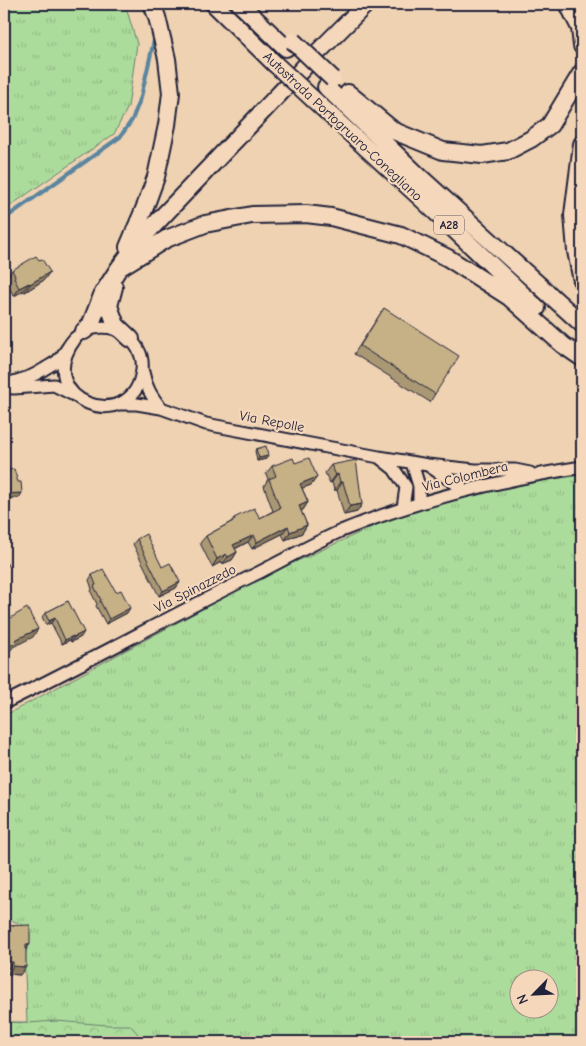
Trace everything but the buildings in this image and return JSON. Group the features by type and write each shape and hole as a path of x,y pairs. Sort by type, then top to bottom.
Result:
{"highway":[{"path":"131,339 116,325 110,306 119,268 156,177 167,125 170,93 168,59 158,16 152,4"},
{"name":"Autostrada Portogruaro-Conegliano","path":"214,4 275,64 424,201 582,351"},
{"name":"Autostrada Portogruaro-Conegliano","path":"241,4 289,44 330,83 421,178 582,324"},
{"path":"80,335 90,326 103,293 140,240 366,4"},
{"path":"568,4 580,28 582,46"},
{"path":"330,83 394,131 443,151 482,155 508,151 532,139 550,126 582,72"},
{"path":"582,144 573,215 576,252 582,281"},
{"path":"119,268 166,239 205,224 252,215 306,214 331,217 401,235 448,258 509,297 563,345 582,358"}],"street":[{"path":"74,395 67,385 63,373 63,361 67,349 80,335 96,328 109,328 121,332 131,339 137,347 141,357 145,382 152,398 161,408"},
{"name":"Via Repolle","path":"4,386 29,377 56,362 80,335"},
{"path":"118,404 128,398 136,389 141,379 142,367"},
{"name":"Via Repolle","path":"4,386 14,388 54,385 95,406 107,407 118,404 137,404 161,408 206,424 379,457 428,465 475,470 515,470 534,474"},
{"path":"379,457 394,469 406,487 403,508"},
{"path":"412,462 418,486 419,503"},
{"name":"Via Repolle","path":"428,465 465,490"},
{"path":"534,474 582,467"},
{"name":"Via Colombera","path":"403,508 465,490 534,474"},
{"name":"Via Spinazzedo","path":"4,703 208,597 340,532 403,508"}],"green space":[{"path":"4,4 125,4 137,44 128,107 114,134 4,210"},
{"path":"582,475 582,1042 4,1042 4,1022 27,1022 23,925 4,917 4,716 260,578 407,511 539,481"},
{"path":"56,1021 130,1025 145,1042 4,1042 4,1022"}],"waterway":[{"path":"161,13 164,4"},
{"path":"4,219 120,137 132,120 141,97 155,36"}]}
